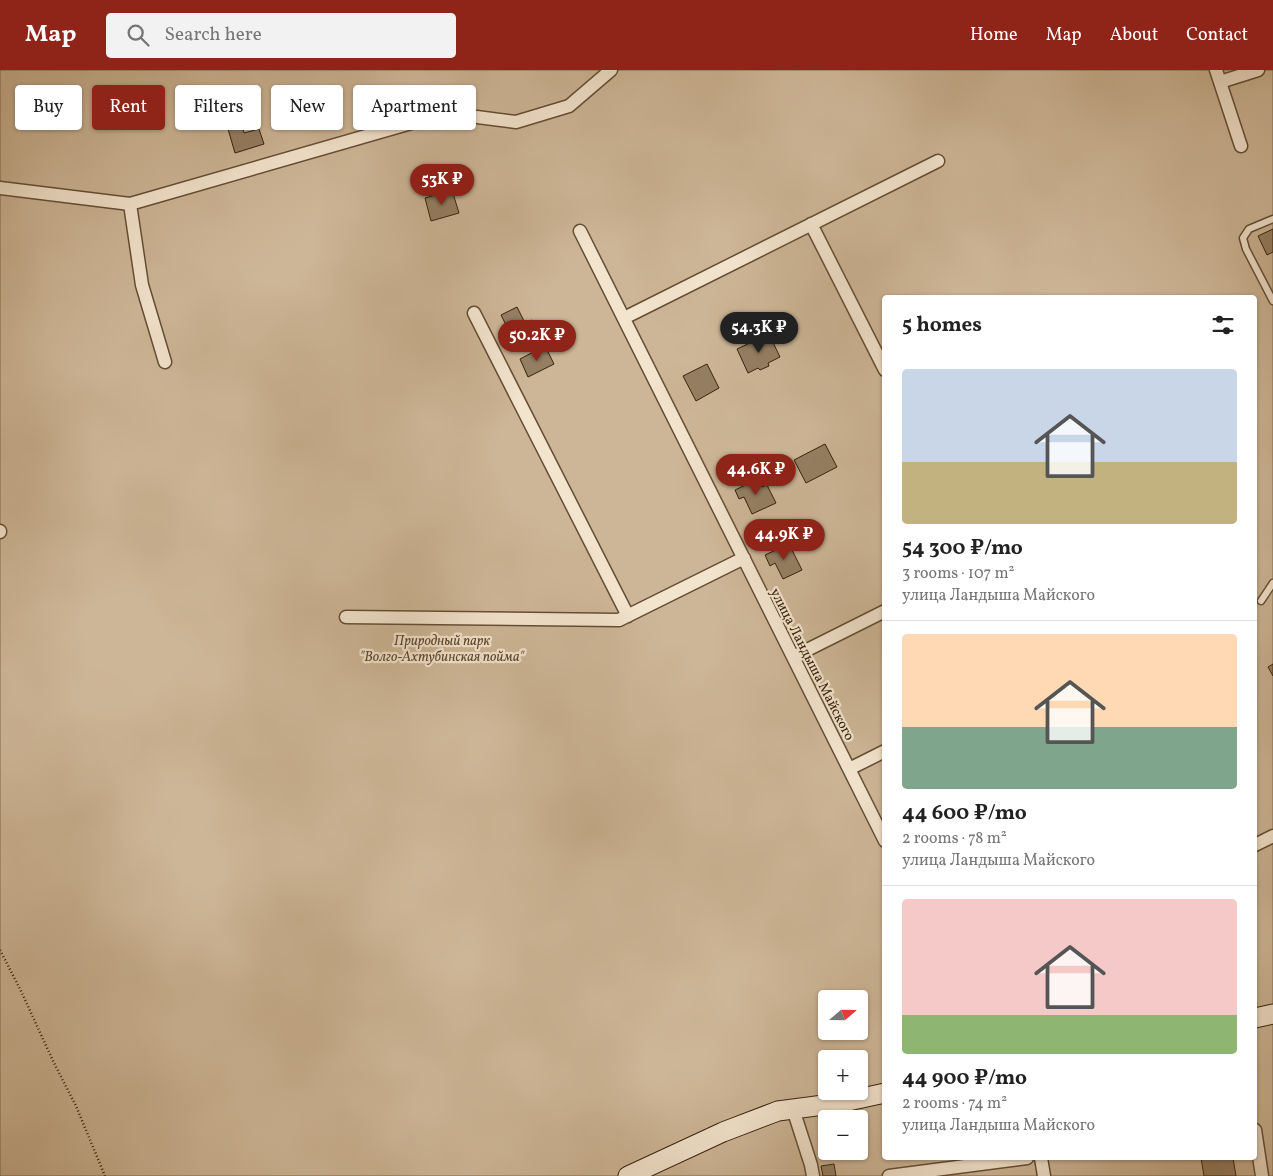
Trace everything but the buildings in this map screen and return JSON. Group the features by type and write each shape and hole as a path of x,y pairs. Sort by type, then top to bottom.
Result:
{"street":[{"path":"0,188 130,204 446,114 516,122 569,106 611,70"},
{"path":"1241,146 1218,76 1258,70"},
{"path":"624,318 938,161"},
{"path":"130,204 142,285 165,362"},
{"path":"811,224 882,364"},
{"name":"улица Ландыша Майского","path":"580,231 882,835"},
{"path":"474,313 628,616"},
{"path":"346,617 619,620 744,558"},
{"path":"793,657 882,612"},
{"path":"849,770 882,753"},
{"path":"1257,844 1273,836"},
{"path":"1257,1018 1273,1014"},
{"path":"628,1176 723,1132 778,1111 839,1103 882,1095"},
{"path":"792,1109 813,1176"},
{"path":"1257,1143 1262,1176"},
{"path":"889,1176 1012,1160"},
{"path":"1041,1160 1044,1176"}],"lane":[{"path":"1273,219 1249,229 1243,238 1246,249 1273,300"},
{"path":"1261,602 1273,583"}],"path":[{"path":"0,950 76,1106 105,1176"}],"green space":[{"name":"Природный парк \"Волго-Ахтубинская пойма\"","path":"0,70 1273,70 1273,1176 0,1176"}]}
